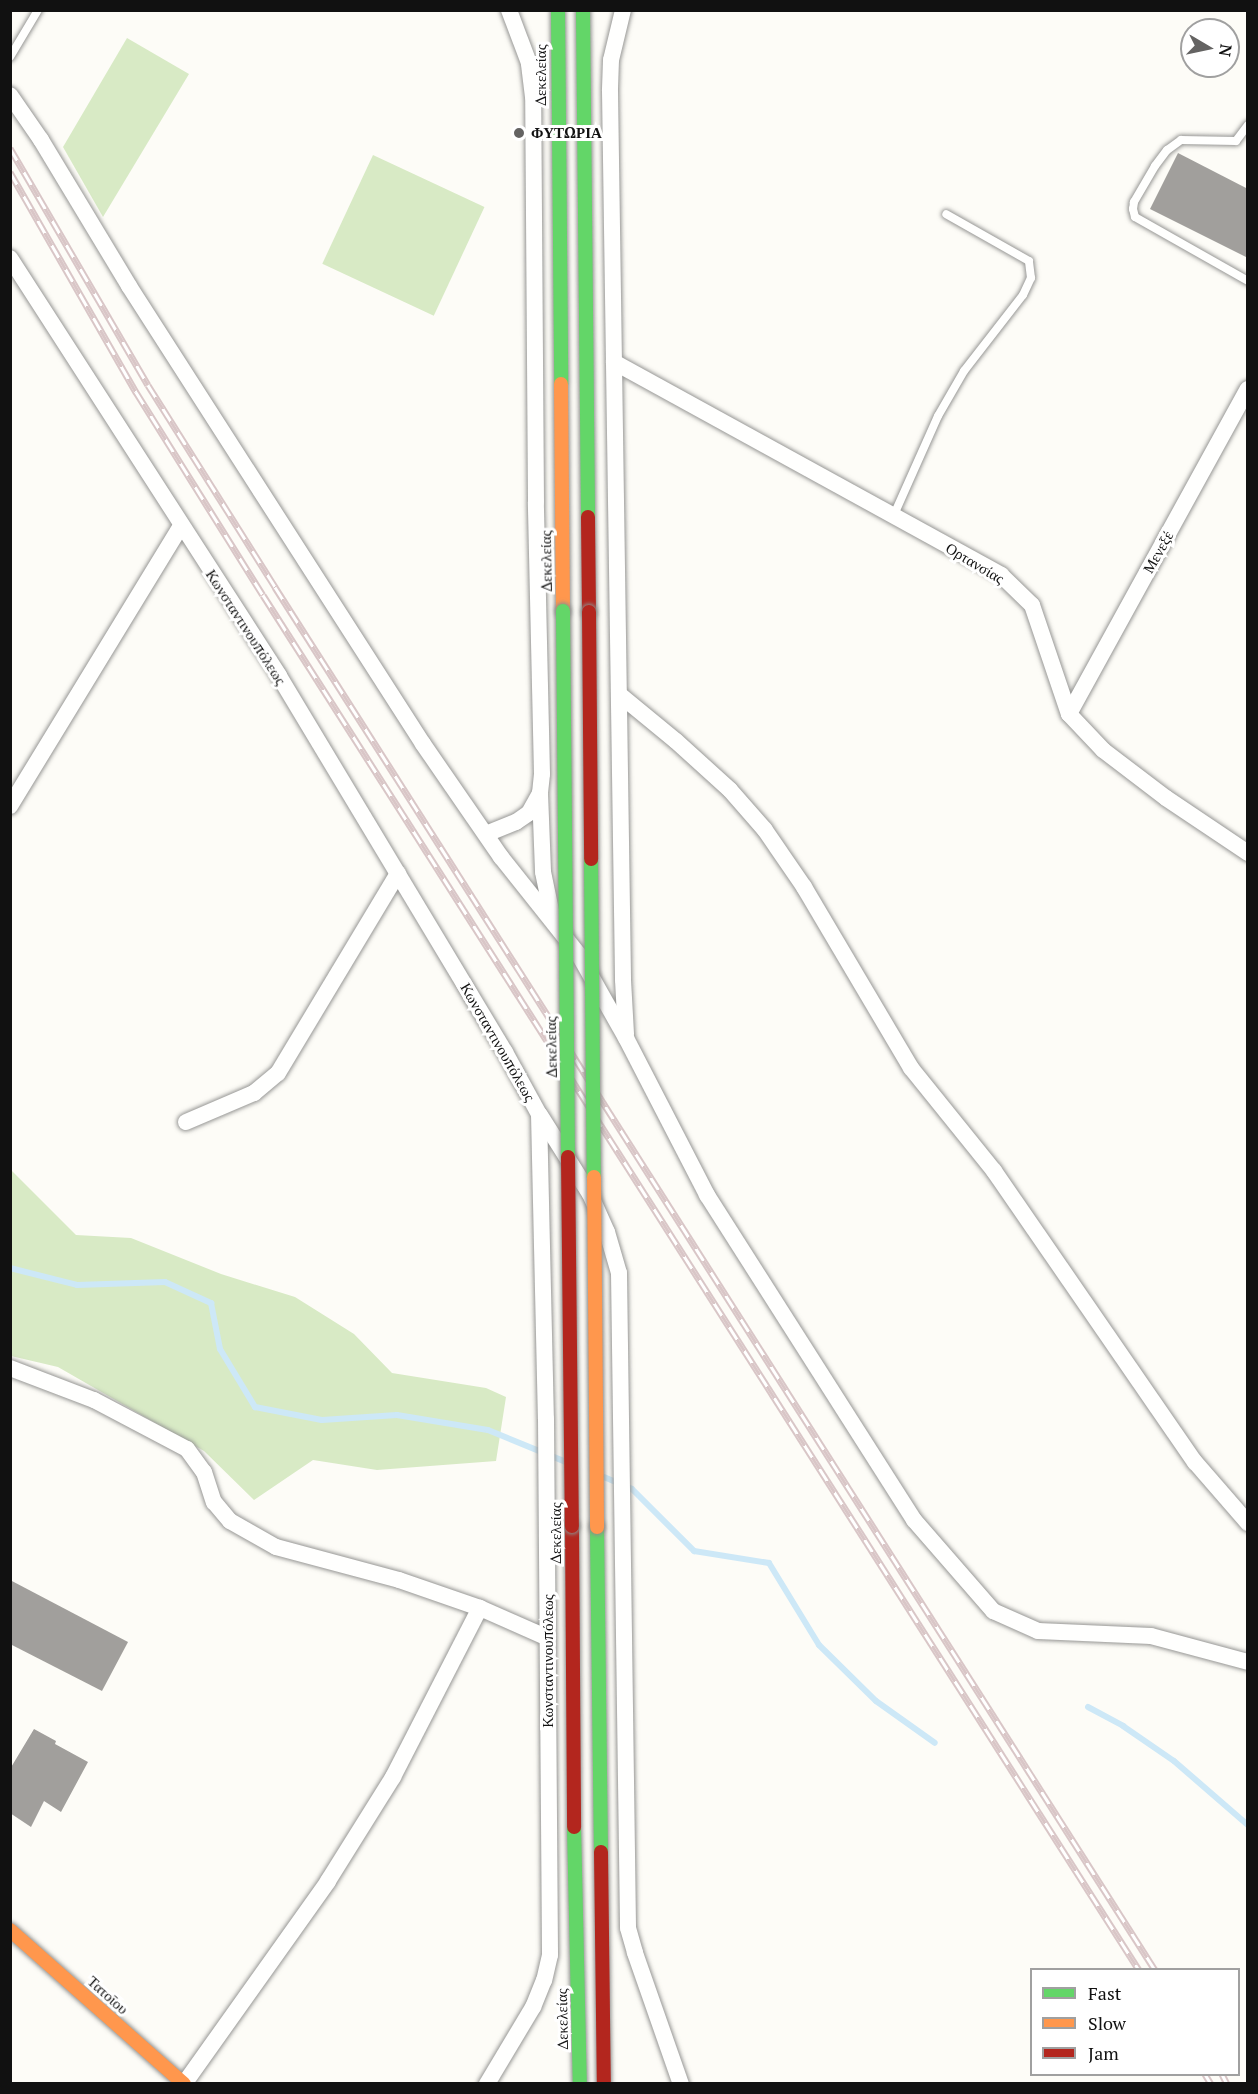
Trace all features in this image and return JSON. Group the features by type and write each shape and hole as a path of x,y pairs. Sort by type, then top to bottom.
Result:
{"main road":[{"name":"Δεκελείας","path":"558,10 574,1832 580,2084"},
{"path":"583,10 604,2084"},
{"name":"Τατοΐου","path":"10,1930 184,2084"}],"street":[{"path":"509,10 529,63 533,97 536,502 542,774 540,793 543,872 553,922"},
{"path":"622,10 612,60 610,92 620,695 622,980 626,1038"},
{"path":"10,95 41,140 129,286 423,744 486,834 579,955 626,1038 707,1195 907,1510 993,1611 1038,1631 1151,1636 1248,1662"},
{"name":"Κωνσταντινουπόλεως","path":"10,258 17,279 279,676 539,1114 547,1487 550,1955 544,1980 533,2007 487,2084"},
{"name":"Ορτανσίας","path":"614,362 1001,575 1032,605 1069,714 1103,750 1166,798 1248,853"},
{"name":"Μενεξέ","path":"1069,714 1248,389"},
{"path":"10,806 181,526"},
{"path":"620,695 730,790 765,830 804,887 911,1068 994,1171 1195,1462 1248,1523"},
{"path":"486,834 516,822 529,813 540,793"},
{"path":"186,1122 254,1093 278,1073 398,873"},
{"path":"539,1114 590,1194 607,1232 619,1273 628,1928 681,2084"},
{"path":"543,1222 590,1194"},
{"path":"10,1368 94,1400 187,1449 204,1472 214,1502 230,1521 276,1547 399,1580 480,1608 548,1638"},
{"path":"184,2084 309,1909 393,1777 480,1608"}],"lane":[{"path":"10,57 38,10"},
{"path":"1248,125 1236,141 1181,140 1167,150 1134,202 1133,209 1135,217 1248,281"},
{"path":"893,517 938,416 964,371 1023,296 1031,278 1029,261 946,214"}],"green space":[{"path":"127,38 189,74 103,217 63,147"},
{"path":"373,155 484,207 434,316 322,264"},
{"path":"10,1169 76,1235 131,1238 221,1274 295,1297 354,1334 392,1373 486,1388 506,1397 496,1461 377,1470 313,1460 254,1500 204,1451 58,1367 11,1356"}],"building":[{"path":"1178,153 1248,189 1248,258 1150,209"},
{"path":"10,1580 128,1642 102,1691 10,1644"},
{"path":"34,1729 56,1741 55,1744 88,1762 61,1812 44,1801 31,1827 10,1813 10,1769"}],"waterway":[{"path":"10,1268 77,1285 165,1282 211,1303 220,1349 255,1407 322,1420 397,1415 488,1430 566,1462"},
{"path":"604,1477 632,1489 694,1551 769,1563 819,1645 876,1701 935,1743"},
{"path":"1088,1707 1123,1726 1174,1761 1248,1825"}],"railway":[{"path":"10,148 148,385 1154,1968"},
{"path":"10,172 136,392 263,595 1138,1968"},
{"path":"1206,2076 1211,2084"},
{"path":"1223,2076 1227,2084"}],"traffic: fast":[{"path":"558,10 561,384"},
{"path":"583,10 588,517"},
{"path":"563,611 568,1157"},
{"path":"591,859 594,1177"},
{"path":"597,1527 601,1852"},
{"path":"574,1827 580,2084"}],"traffic: slow":[{"path":"561,384 563,611"},
{"path":"594,1177 597,1527"},
{"path":"10,1930 184,2084"}],"traffic: jam":[{"path":"588,517 589,612"},
{"path":"589,612 591,859"},
{"path":"568,1157 572,1526"},
{"path":"572,1526 574,1827"},
{"path":"601,1852 604,2084"}],"place":[{"name":"ΦΥΤΩΡΙΑ","path":"519,133"}]}
